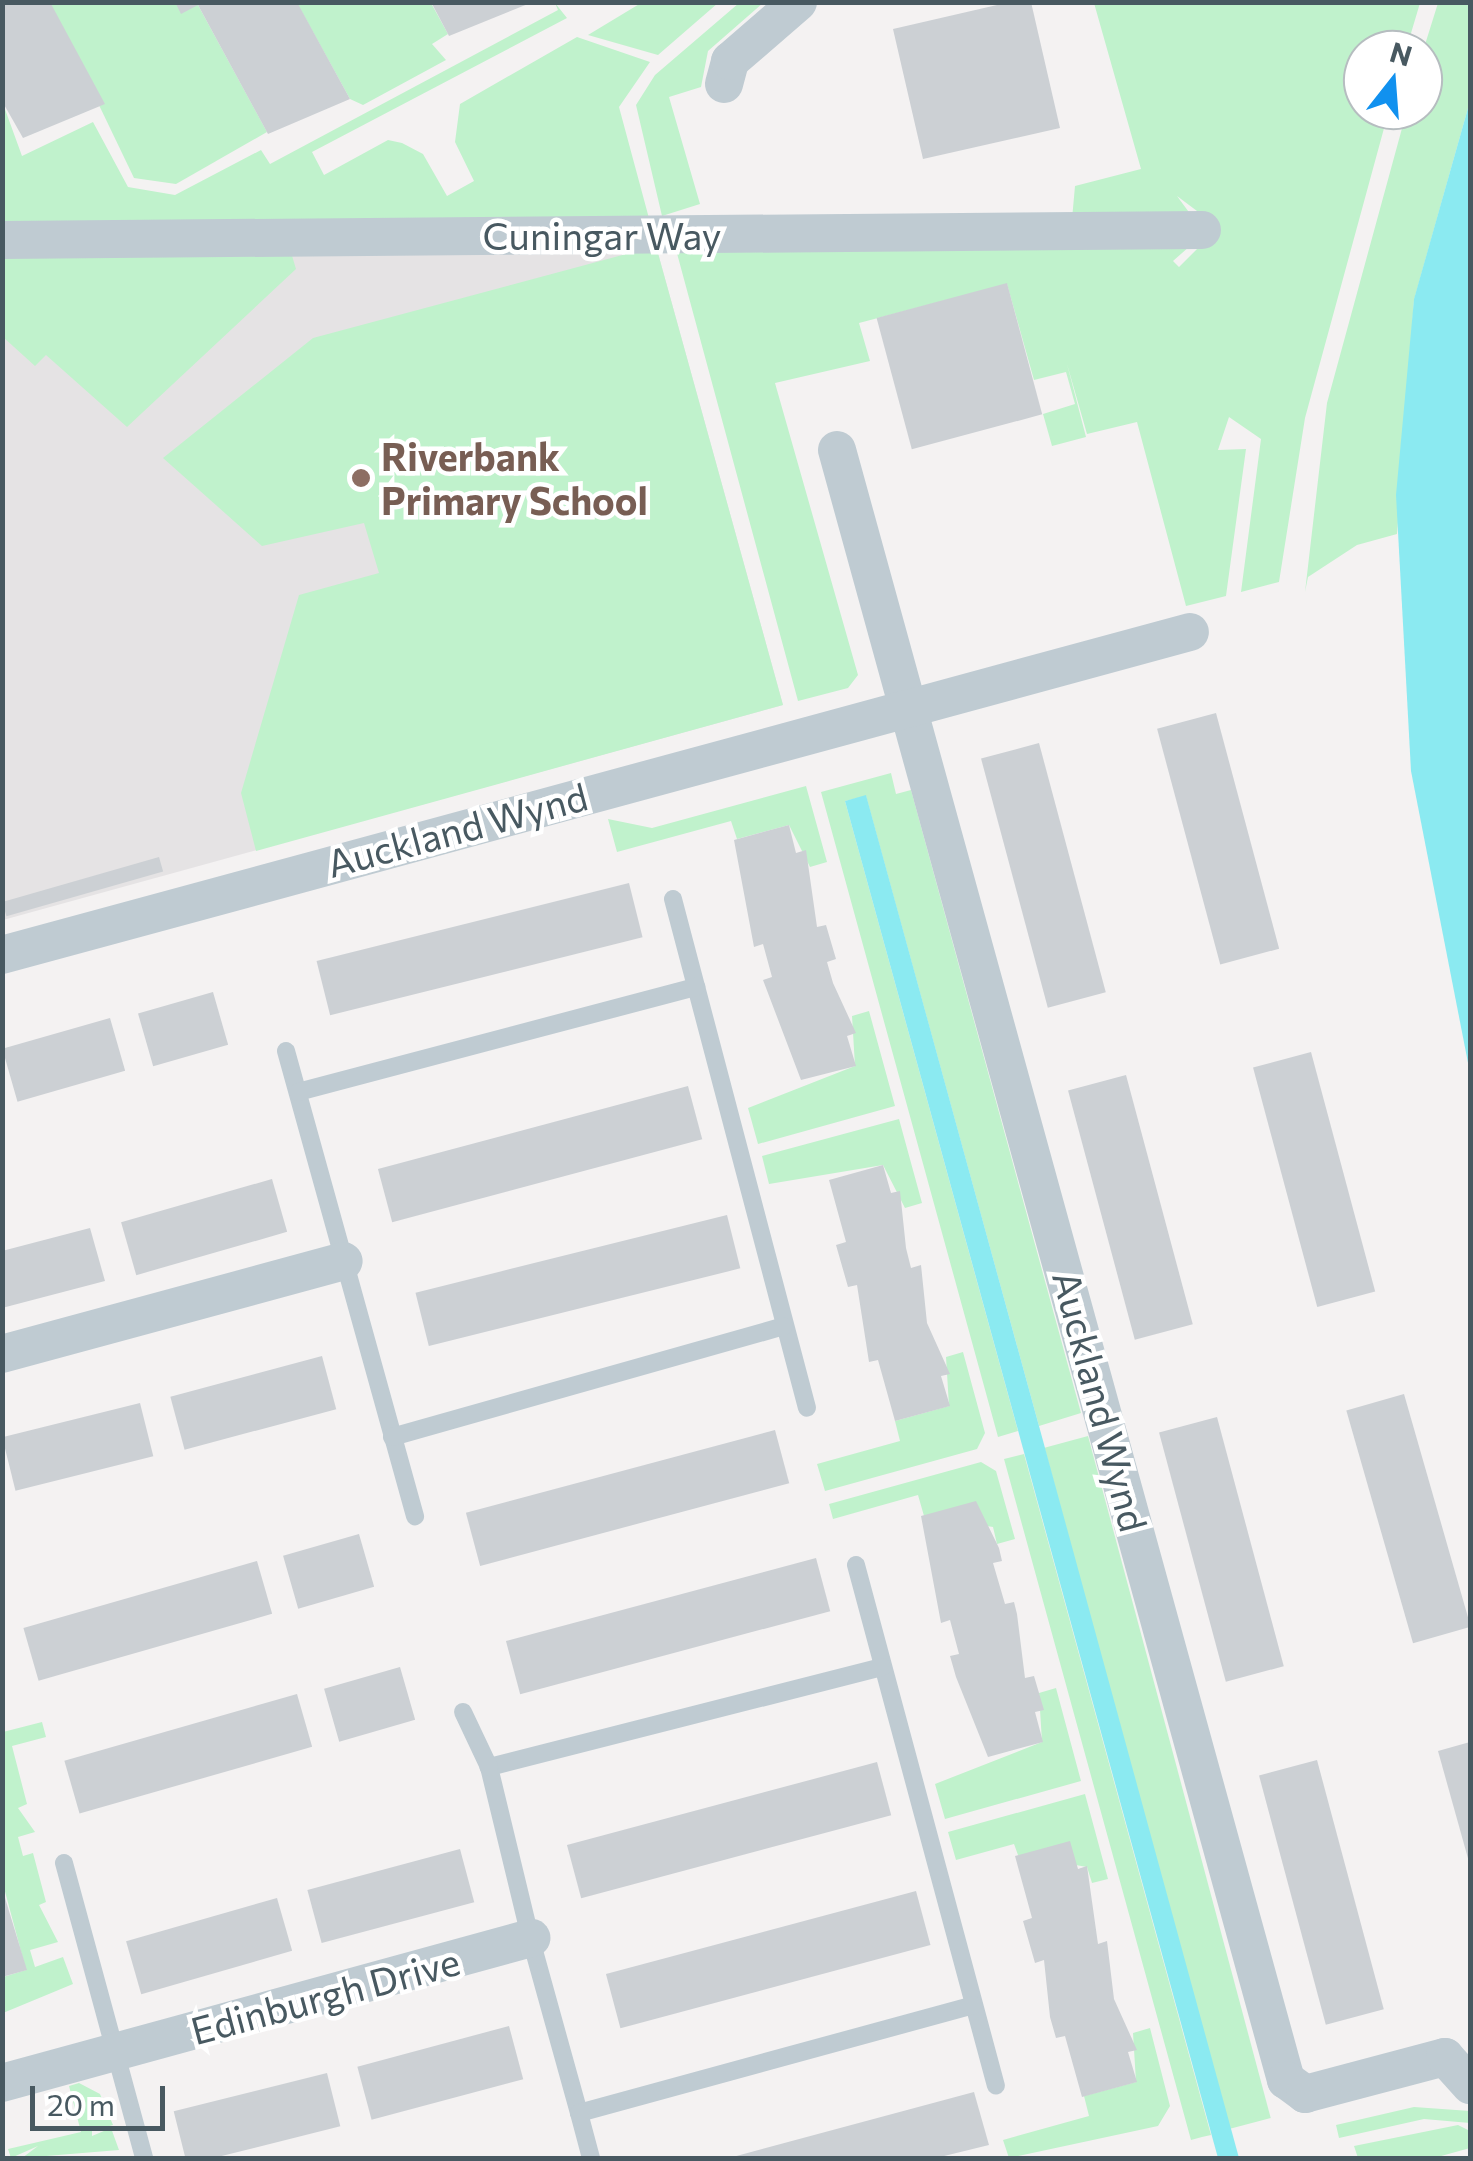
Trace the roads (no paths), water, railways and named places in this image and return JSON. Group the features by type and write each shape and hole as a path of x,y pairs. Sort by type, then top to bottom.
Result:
{"street":[{"path":"724,84 730,62 798,2"},
{"name":"Cuningar Way","path":"2,240 1202,230"},
{"name":"Auckland Wynd","path":"837,450 912,706 1286,2080 1297,2091 1458,2054"},
{"name":"Auckland Wynd","path":"2,955 1190,632"},
{"path":"2,1354 344,1261"},
{"name":"Edinburgh Drive","path":"2,2083 531,1938"},
{"path":"1458,2054 1470,2086"}],"lane":[{"path":"674,900 807,1408"},
{"path":"298,1092 696,986"},
{"path":"286,1051 415,1516"},
{"path":"392,1437 784,1326"},
{"path":"856,1565 996,2086"},
{"path":"488,1767 882,1667"},
{"path":"463,1712 488,1767 591,2158"},
{"path":"64,1862 144,2158"},
{"path":"579,2113 974,2005"}],"water":[{"path":"1470,101 1470,1073 1411,771 1396,495 1414,299"},
{"path":"866,795 1239,2158 1218,2158 845,801"}],"place":[{"name":"Riverbank Primary School","path":"361,478"}]}
